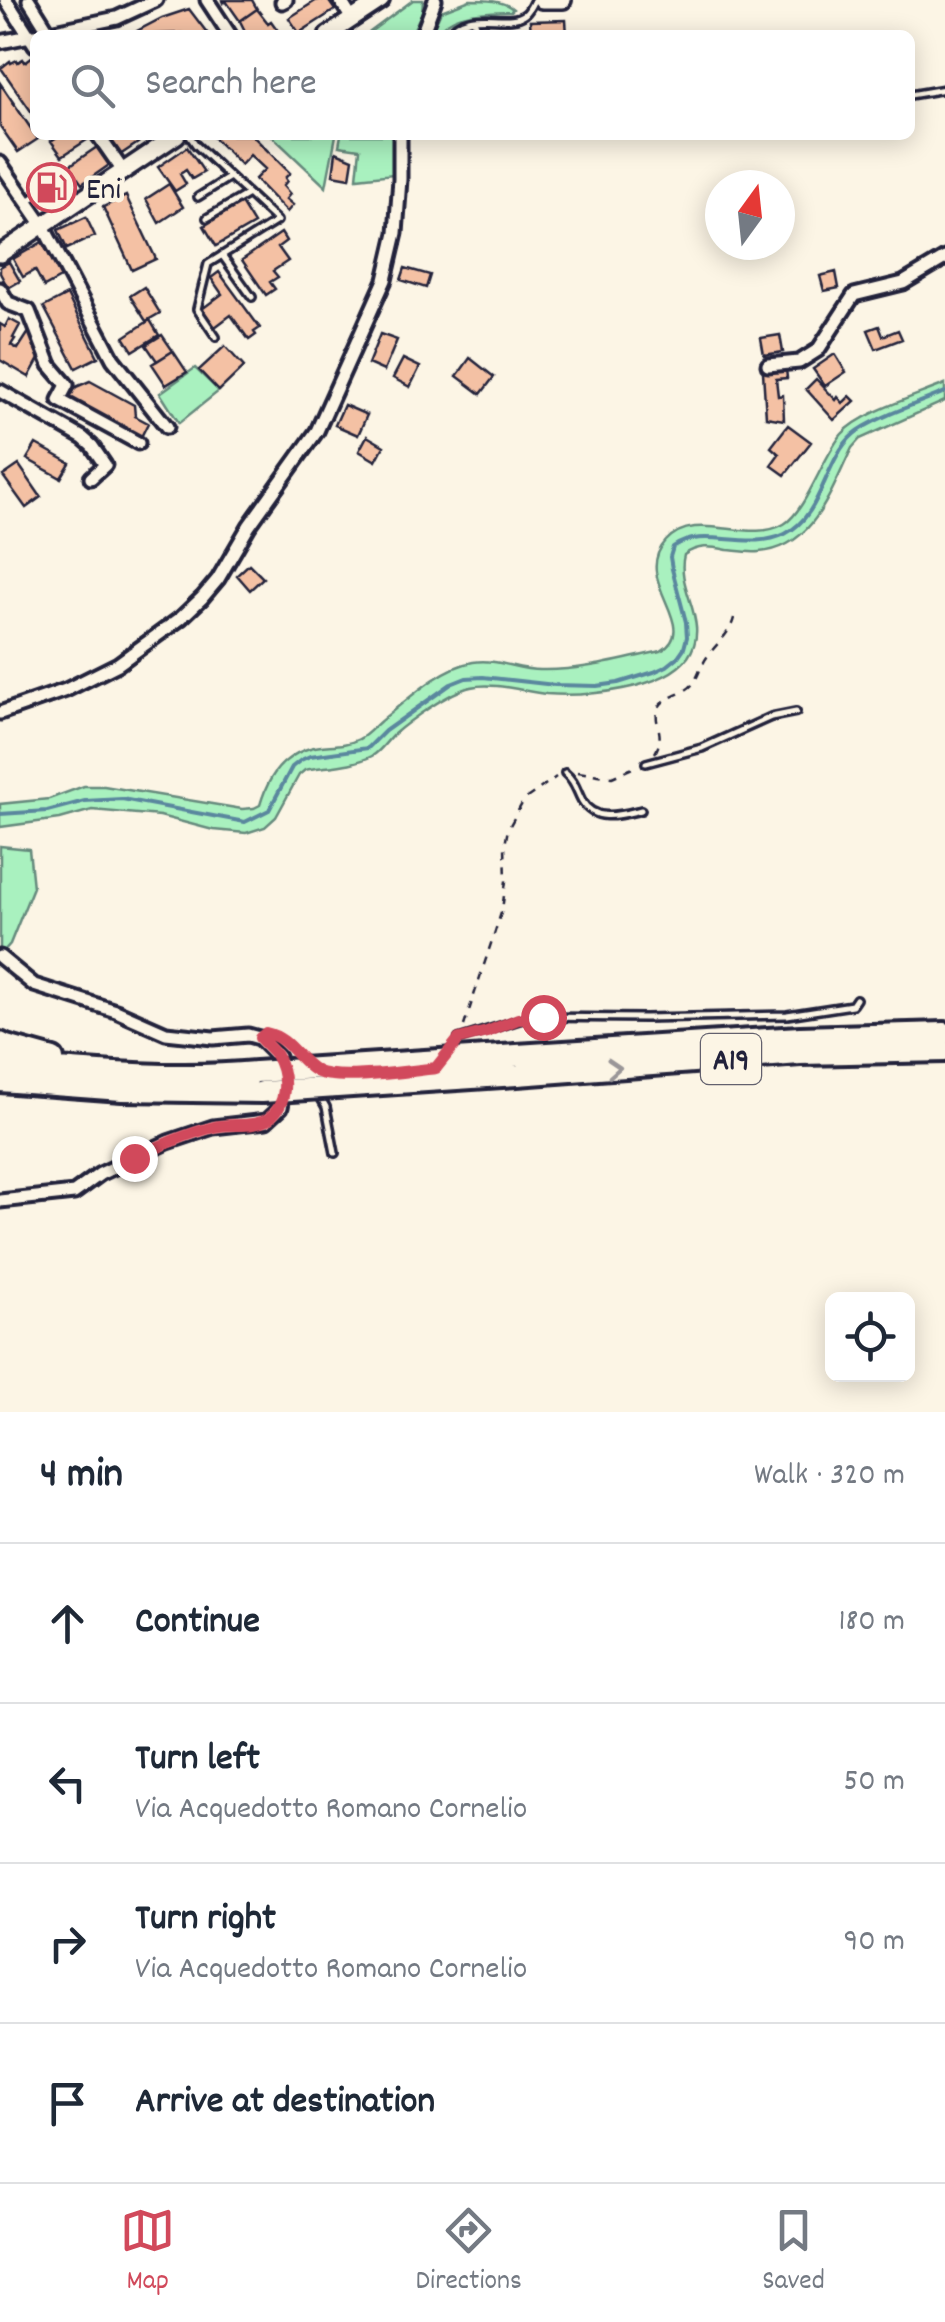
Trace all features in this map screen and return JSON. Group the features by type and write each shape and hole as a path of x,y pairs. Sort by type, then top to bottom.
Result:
{"highway":[{"name":"A19","path":"517,1065 800,1036 945,1033"},
{"path":"0,1043 54,1059 201,1068 251,1080"},
{"name":"A19","path":"0,1083 122,1090 517,1065 945,1051"},
{"name":"A19","path":"0,1064 251,1080"}],"main road":[{"path":"336,30 381,0"},
{"path":"542,0 562,0"},
{"path":"0,254 170,140"}],"street":[{"path":"6,0 31,30"},
{"path":"29,0 35,30"},
{"path":"207,0 227,30"},
{"path":"340,0 352,19"},
{"path":"424,30 435,0"},
{"path":"66,30 117,18 153,1"},
{"path":"0,42 30,38"},
{"path":"101,140 123,171"},
{"path":"0,713 66,690 118,664 181,618 218,578 249,526 318,430 386,280 396,232 400,140"},
{"path":"0,163 42,224 113,359 167,427"},
{"path":"768,365 799,362 818,350 854,295 902,282 945,258"},
{"path":"0,289 8,303 29,312 50,365 67,386 59,400 138,443"},
{"path":"0,391 88,442 105,465 91,478"},
{"path":"0,957 34,984 116,1010 166,1033 260,1038 278,1057 284,1092 280,1107 266,1120 212,1127 168,1142 100,1174 74,1193 0,1201"}],"lane":[{"path":"452,30 474,20 520,17 534,0"},
{"path":"474,20 478,30"},
{"path":"915,95 945,88"},
{"path":"192,140 276,221 208,264 197,308 216,337"},
{"path":"27,202 66,176 80,199"},
{"path":"198,198 230,177"},
{"path":"206,218 248,194"},
{"path":"222,255 252,297"},
{"path":"646,763 702,748 770,716 796,712"},
{"path":"565,773 596,815 641,810"},
{"path":"459,1039 530,1017 787,1015 852,1006 856,999"},
{"path":"298,1055 326,1108 336,1153"}],"path":[{"path":"459,1039 502,910 508,829 524,800 565,773 612,776 646,763 659,746 658,708 692,685 734,618"},
{"path":"260,1038 266,1033 277,1035 298,1055"}],"green space":[{"path":"413,0 423,0 413,30 373,30"},
{"path":"470,0 499,2 513,9 459,17 440,30 432,30 441,11"},
{"path":"276,140 335,140 326,187"},
{"path":"340,140 393,140 394,174 357,178 360,149 339,146"},
{"path":"195,368 219,391 179,423 160,393"},
{"path":"945,384 945,401 860,439 818,514 794,540 759,552 706,547 684,555 684,580 695,619 694,644 677,668 661,677 623,689 581,694 546,694 489,686 462,690 409,722 372,756 305,770 276,817 265,827 246,833 213,830 160,816 92,810 60,819 0,827 0,804 49,799 84,786 254,808 260,805 277,769 297,753 362,737 425,685 461,665 490,662 531,669 571,669 661,651 672,641 674,629 656,571 657,556 666,541 692,527 755,531 784,524 800,508 835,444 851,426"},
{"path":"0,846 29,849 33,887 10,944 2,953 0,950"}],"building":[{"path":"222,0 252,0 257,9 240,21"},
{"path":"317,0 328,0 335,10 304,30 297,30 289,18"},
{"path":"189,9 205,30 139,30"},
{"path":"257,9 277,30 244,30 240,21"},
{"path":"566,20 567,30 531,30 530,21"},
{"path":"30,58 30,110 1,68 10,61 25,62"},
{"path":"0,83 30,127 30,140 36,140 18,152 0,126"},
{"path":"52,140 87,140 62,156"},
{"path":"110,140 136,140 138,143 120,155"},
{"path":"216,140 257,140 290,173 283,186 290,194 286,199 293,205 287,212 255,179 265,169 250,155 241,165"},
{"path":"100,145 112,163 82,184 69,166"},
{"path":"187,147 204,172 192,179 186,170 180,174 186,184 175,191 158,167"},
{"path":"336,152 353,159 350,178 333,175"},
{"path":"50,168 68,193 56,201 39,176"},
{"path":"169,184 183,207 159,223 146,199"},
{"path":"126,196 156,259 132,270 103,207"},
{"path":"241,203 254,224 216,246 204,226"},
{"path":"86,217 95,236 67,249 58,230"},
{"path":"281,233 286,241 278,247 288,261 273,271 278,277 270,282 275,289 266,295 242,260"},
{"path":"44,241 64,276 44,287 35,270 23,277 13,259"},
{"path":"9,262 20,281 8,288 0,267"},
{"path":"405,268 430,275 426,288 401,280"},
{"path":"219,272 260,328 249,340 231,315 215,327 202,309 222,294 211,278"},
{"path":"836,272 839,288 824,291 820,276"},
{"path":"144,287 160,313 146,321 130,296"},
{"path":"67,295 98,357 76,368 44,307"},
{"path":"9,319 20,325 11,345 18,349 29,332 35,336 40,357 29,377 0,360 0,324 5,327"},
{"path":"150,320 159,335 133,351 124,337"},
{"path":"879,326 883,336 898,330 902,339 876,349 868,330"},
{"path":"380,334 397,340 384,371 368,364"},
{"path":"162,335 173,351 157,361 146,345"},
{"path":"780,335 783,352 764,355 761,338"},
{"path":"225,346 244,367 219,391 199,370"},
{"path":"173,351 187,372 166,385 152,364"},
{"path":"835,354 846,372 825,386 813,369"},
{"path":"470,358 494,377 481,394 457,376"},
{"path":"403,359 420,367 410,387 393,378"},
{"path":"786,369 787,378 776,379 778,396 783,395 784,420 766,417 763,372"},
{"path":"816,379 836,400 838,397 843,403 850,396 855,401 834,420 806,389"},
{"path":"90,381 134,405 135,416 148,423 141,437 70,398 76,387"},
{"path":"344,405 367,415 358,435 335,425"},
{"path":"788,425 811,442 785,475 771,465 779,454 771,447"},
{"path":"367,436 384,446 376,461 359,451"},
{"path":"36,444 70,463 61,478 27,459"},
{"path":"19,465 41,497 26,508 3,476"},
{"path":"249,564 263,578 250,590 237,575"}],"waterway":[{"path":"0,814 122,799 245,822 269,810 292,767 301,760 368,748 385,731 451,684 466,678 597,686 654,672 677,658 687,637 670,557 673,547 698,538 756,541 785,534 808,514 836,458 854,434 945,392"}],"place":[{"name":"Eni","path":"51,187"}],"route":[{"path":"134,1158 212,1127 266,1120 280,1107 283,1078 278,1057 260,1038 266,1033 286,1040 318,1073 341,1076 436,1068 459,1039 518,1019 543,1017"}]}
